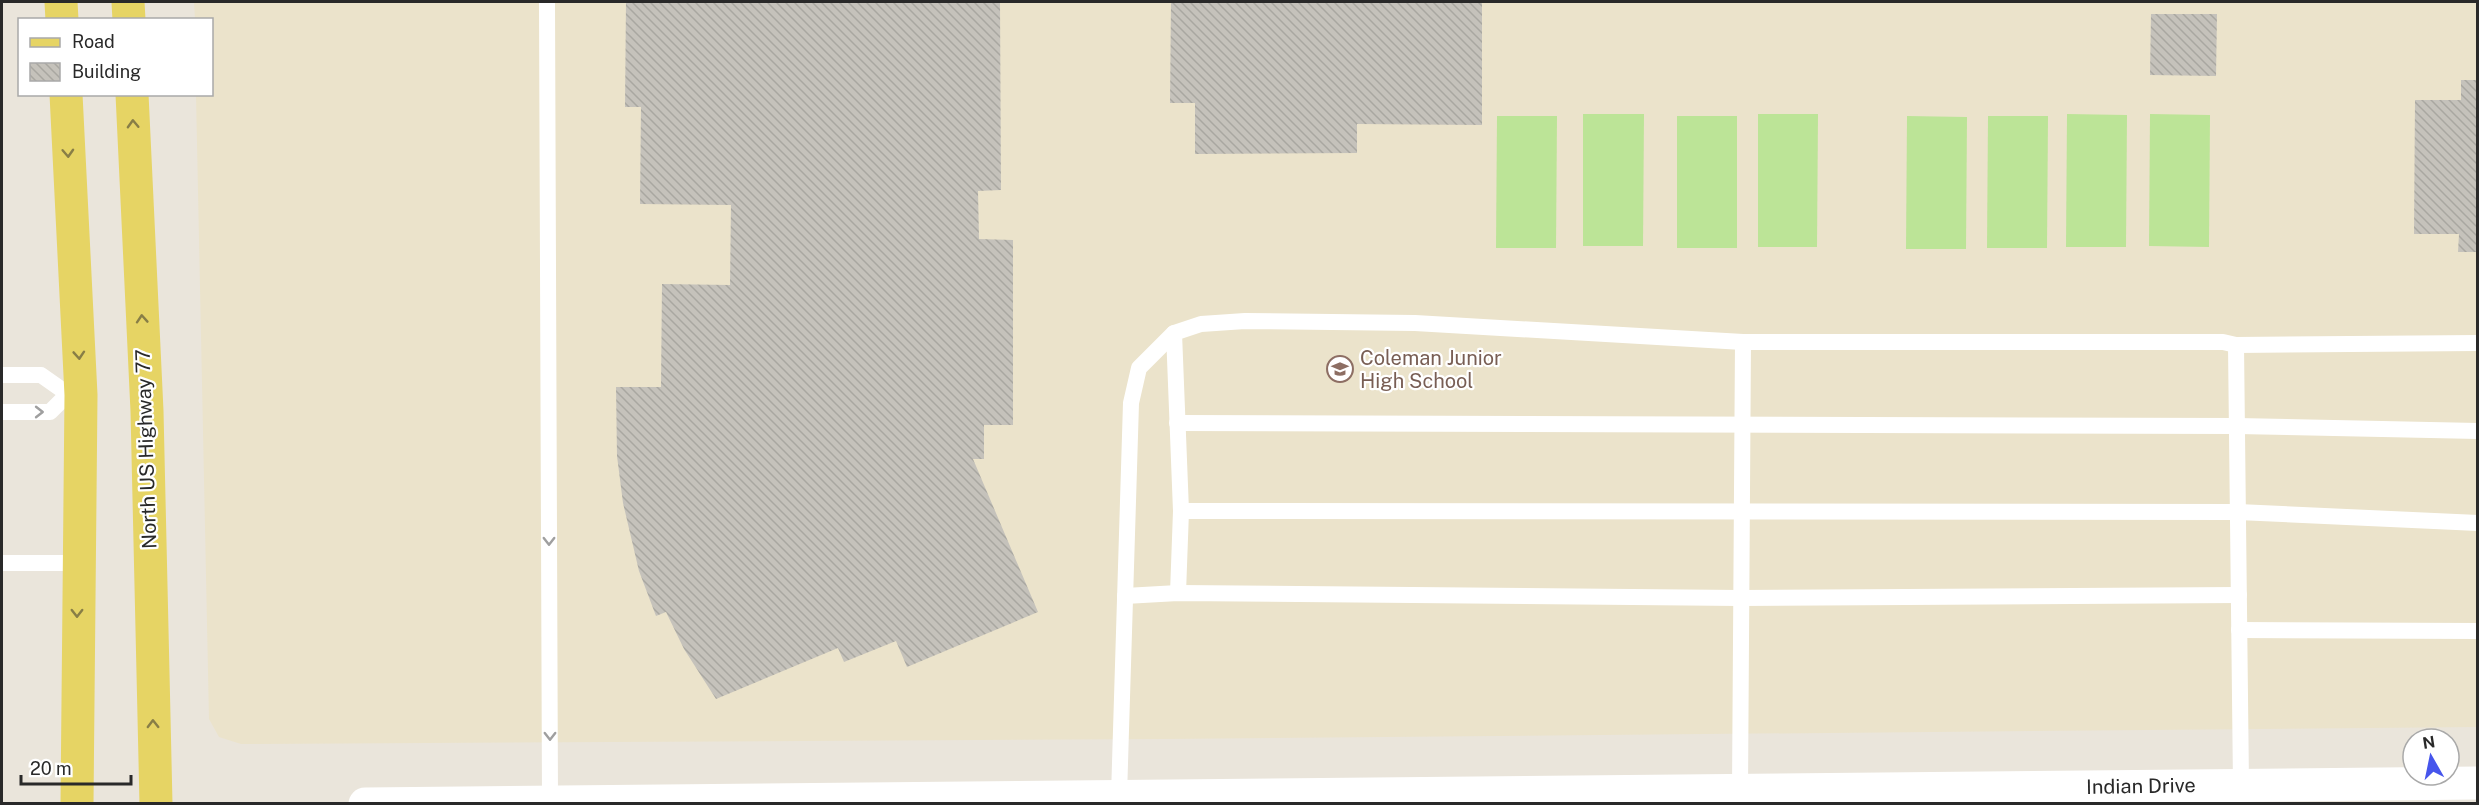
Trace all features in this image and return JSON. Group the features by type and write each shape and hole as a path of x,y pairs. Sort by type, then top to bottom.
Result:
{"main road":[{"path":"61,2 62,18"},
{"path":"128,2 129,18"},
{"path":"66,96 77,564 77,804"},
{"name":"North US Highway 77","path":"132,96 147,411 156,804"}],"street":[{"name":"Indian Drive","path":"364,804 550,801 832,801 1119,796 1424,799 1746,797 2241,785 2478,783"}],"lane":[{"path":"547,2 550,801"},
{"path":"1119,796 1131,404 1139,368 1174,333 1201,324 1290,321 1415,323 1743,342 2211,342 2235,345 2478,343"},
{"path":"1174,333 1181,511 1178,593"},
{"path":"1743,342 1740,598 1746,797"},
{"path":"2235,345 2241,785"},
{"path":"2,375 41,375 74,395 50,412 2,412"},
{"path":"1177,423 2237,426 2478,431"},
{"path":"1181,511 2238,513 2478,524"},
{"path":"2,564 77,564"},
{"path":"1125,596 1178,593 1740,598 2239,595"},
{"path":"2239,630 2478,631"}],"shaded area":[{"name":"Coleman Junior High School","path":"194,2 2477,2 2477,727 1164,739 241,744 219,737 209,719 196,96 213,96 213,18 195,18"}],"green space":[{"path":"1583,114 1644,114 1643,246 1583,246"},
{"path":"1758,114 1818,114 1817,247 1758,247"},
{"path":"2067,114 2127,115 2126,247 2066,247"},
{"path":"2150,114 2210,115 2209,247 2149,246"},
{"path":"1497,116 1557,116 1556,248 1496,248"},
{"path":"1677,116 1737,116 1737,248 1677,248"},
{"path":"1907,116 1967,117 1966,249 1906,249"},
{"path":"1988,116 2048,116 2047,248 1987,248"}],"building":[{"path":"626,2 1000,2 1001,190 978,191 979,239 1013,240 1013,425 984,425 984,459 973,459 1038,612 907,667 896,641 844,662 838,648 716,699 684,649 666,612 656,616 639,571 623,503 617,456 616,387 661,387 662,284 730,285 731,205 640,204 641,107 625,107"},
{"path":"1171,2 1482,2 1482,125 1357,124 1357,153 1195,154 1195,103 1170,103"},
{"path":"2151,14 2217,14 2216,76 2150,75"},
{"path":"2461,80 2478,80 2478,252 2458,252 2459,234 2414,234 2415,100 2461,100"}],"place":[{"name":"Coleman Junior High School","path":"1340,369"}]}
